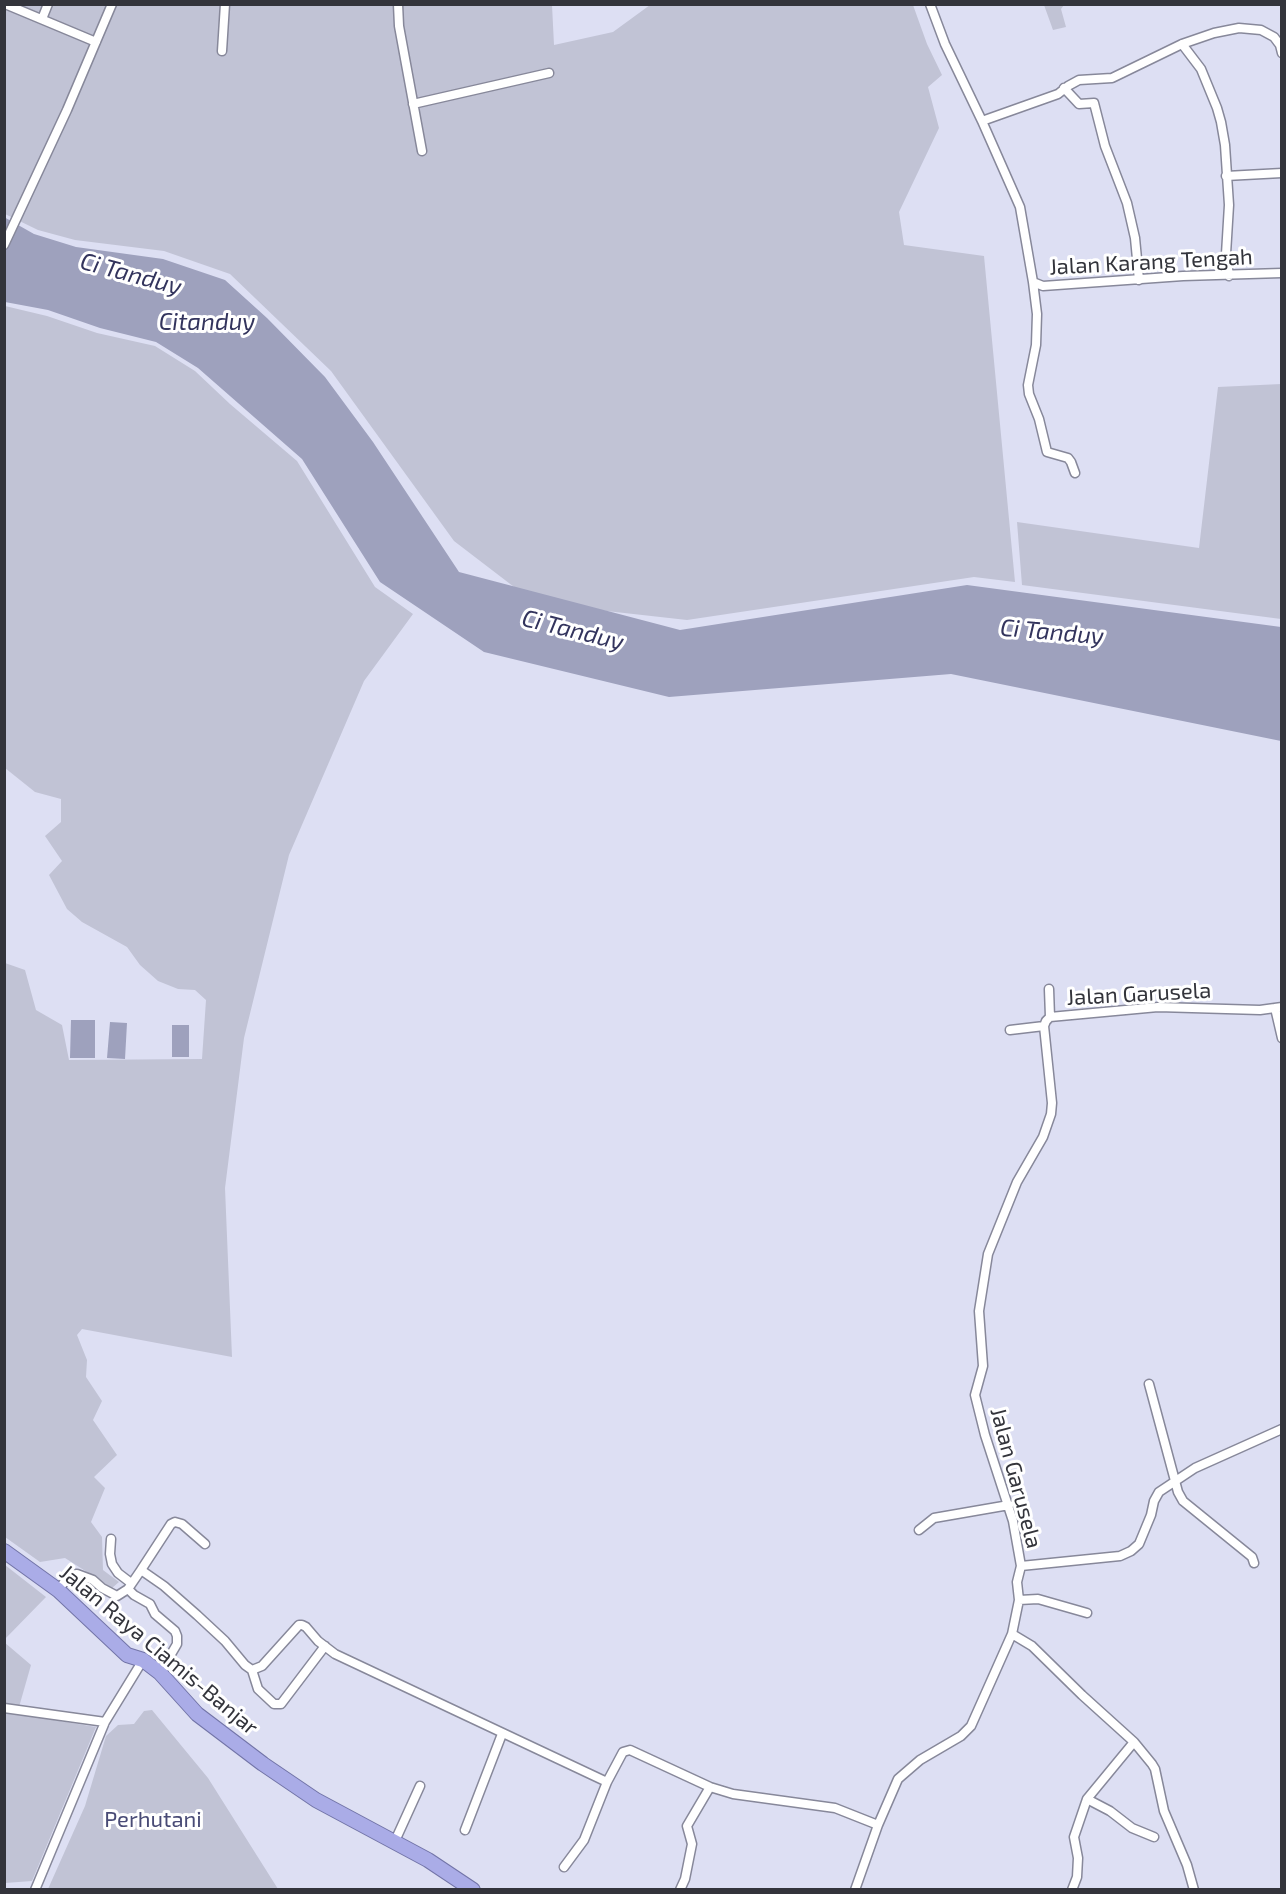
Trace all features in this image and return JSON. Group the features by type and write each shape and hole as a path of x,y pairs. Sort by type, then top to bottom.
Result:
{"highway":[{"name":"Jalan Raya Ciamis-Banjar","path":"4,1551 58,1590 128,1655 143,1660 160,1673 197,1714 263,1764 316,1800 449,1872 472,1890"}],"street":[{"path":"4,4 96,42"},
{"path":"42,19 48,4"},
{"path":"4,245 67,110 111,4"},
{"path":"222,51 225,4"},
{"path":"398,4 399,26 422,151"},
{"name":"Jalan Karang Tengah","path":"930,4 945,44 1020,207 1033,282 1043,286 1183,276 1281,273"},
{"path":"982,121 1058,94 1079,80 1112,78 1182,44 1214,33 1239,28 1269,33 1274,37 1281,52"},
{"path":"1182,44 1201,69 1217,108 1225,145 1229,220 1226,254 1228,276"},
{"path":"413,104 549,73"},
{"path":"1064,88 1079,104 1094,103 1105,146 1127,203 1135,238 1139,280"},
{"path":"1226,176 1281,173"},
{"path":"1033,282 1037,314 1036,345 1028,385 1029,394 1039,419 1047,452 1068,458 1075,473"},
{"path":"1049,989 1050,1017"},
{"name":"Jalan Garusela","path":"855,1890 878,1825 902,1774 920,1760 961,1736 971,1726 1012,1634 1019,1600 1017,1582 1021,1566 1009,1505 975,1395 983,1366 979,1311 988,1254 1017,1182 1042,1137 1051,1114 1052,1103 1044,1026 1050,1017 1158,1007 1260,1010 1278,1007"},
{"path":"1278,1007 1281,1038"},
{"path":"1010,1030 1044,1026"},
{"path":"1149,1384 1175,1480 1183,1501 1252,1557 1254,1563"},
{"path":"1021,1566 1120,1556 1131,1551 1139,1544 1156,1497 1175,1480 1281,1429"},
{"path":"919,1530 934,1518 1009,1505"},
{"path":"58,1590 70,1575 77,1574 93,1580 114,1596 123,1594 171,1524 176,1522 183,1524 206,1544"},
{"path":"111,1539 110,1554 117,1573 130,1586 134,1595 150,1604 155,1614 175,1631 177,1636 177,1644 160,1673"},
{"path":"141,1570 164,1586 225,1641 252,1670 258,1689 274,1704 281,1704 325,1646"},
{"path":"1019,1600 1038,1599 1087,1613"},
{"path":"252,1670 262,1666 299,1625 306,1627 311,1634 336,1654 607,1782"},
{"path":"1012,1634 1032,1646 1134,1742 1155,1768 1164,1812 1187,1865 1194,1890"},
{"path":"35,1890 105,1722 143,1660"},
{"path":"4,1708 105,1722"},
{"path":"465,1830 502,1734"},
{"path":"1072,1890 1077,1877 1078,1858 1074,1838 1088,1799 1134,1742"},
{"path":"564,1867 584,1840 607,1782 623,1752 630,1750 710,1787 741,1797 835,1808 878,1825"},
{"path":"395,1841 420,1786"},
{"path":"680,1890 685,1879 692,1844 687,1826 710,1787"},
{"path":"1088,1799 1110,1811 1132,1828 1154,1837"}],"green space":[{"path":"5,5 552,5 554,45 613,32 650,5 913,5 927,44 942,75 928,87 939,128 899,212 904,245 984,256 1015,582 974,577 687,620 535,603 454,541 331,371 230,274 164,251 75,240 38,230 5,214"},
{"path":"1044,5 1064,5 1061,9 1066,27 1053,30"},
{"path":"5,306 47,316 97,333 155,346 195,371 297,461 375,587 413,614 364,681 289,855 244,1038 225,1188 232,1357 82,1329 77,1335 87,1360 86,1377 102,1401 93,1420 117,1455 94,1477 105,1488 91,1522 102,1537 103,1570 119,1582 112,1588 65,1558 40,1562 5,1537 5,963 25,970 36,1010 62,1025 69,1060 202,1059 206,1000 195,990 178,989 158,981 140,965 127,947 82,922 67,909 49,875 62,861 45,836 61,822 61,799 35,792 5,768"},
{"path":"1281,384 1281,619 1022,585 1017,522 1199,548 1218,387"},
{"path":"5,1565 46,1597 5,1639"},
{"path":"4,1642 31,1665 17,1714 96,1727 32,1881 5,1883"},
{"name":"Perhutani","path":"152,1710 208,1778 278,1889 48,1889 85,1806 106,1736 118,1725 134,1724 144,1711"}],"water":[{"path":"4,217 34,234 76,247 163,259 225,280 267,318 325,377 373,442 459,572 680,630 967,585 1281,627 1281,741 951,674 669,697 484,652 380,582 302,459 198,368 156,342 100,328 48,310 5,302"},
{"path":"71,1020 95,1020 95,1058 70,1058"},
{"path":"110,1022 127,1023 125,1059 107,1058"},
{"path":"172,1025 189,1025 189,1057 172,1057"}],"water label":[{"name":"Ci Tanduy","path":"131,274"},
{"name":"Citanduy","path":"207,322"},
{"name":"Ci Tanduy","path":"573,630"},
{"name":"Ci Tanduy","path":"1052,632"}]}
